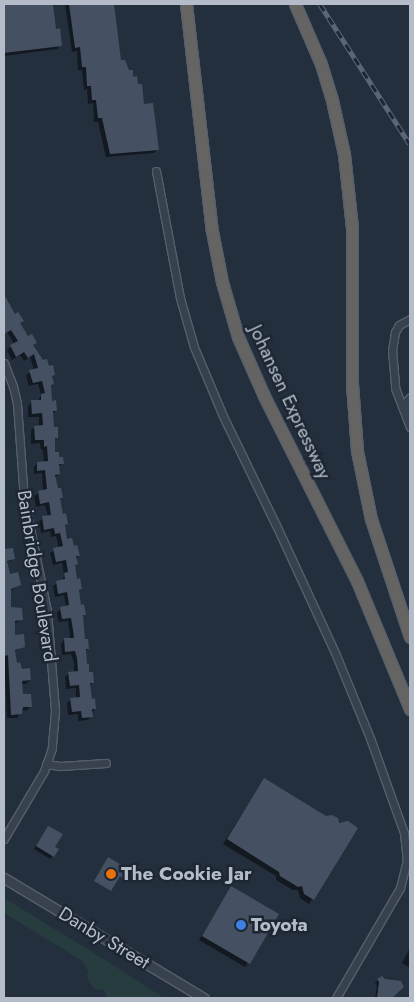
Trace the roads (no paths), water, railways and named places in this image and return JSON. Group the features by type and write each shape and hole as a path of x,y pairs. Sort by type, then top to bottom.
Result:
{"highway":[{"name":"Johansen Expressway","path":"186,4 212,231 222,282 238,337 264,396 357,581 410,708"},
{"name":"Johansen Expressway","path":"295,4 321,64 332,100 344,154 352,228 352,384 358,451 371,519 410,637"}],"street":[{"path":"156,171 180,298 194,347 223,416 336,655 370,738 404,834 407,860 400,888 336,998"},
{"path":"410,319 399,325 395,332 392,350 395,388 410,427"},
{"name":"Bainbridge Boulevard","path":"4,364 13,386 17,404 24,498 47,610 56,712 54,735 46,764 4,839"},
{"path":"406,416 406,402 410,397"},
{"path":"46,764 60,766 106,763"},
{"name":"Danby Street","path":"4,878 204,998"}],"railway":[{"path":"320,4 410,144"}],"place":[{"name":"The Cookie Jar","path":"111,874"},
{"name":"Toyota","path":"241,925"}]}
